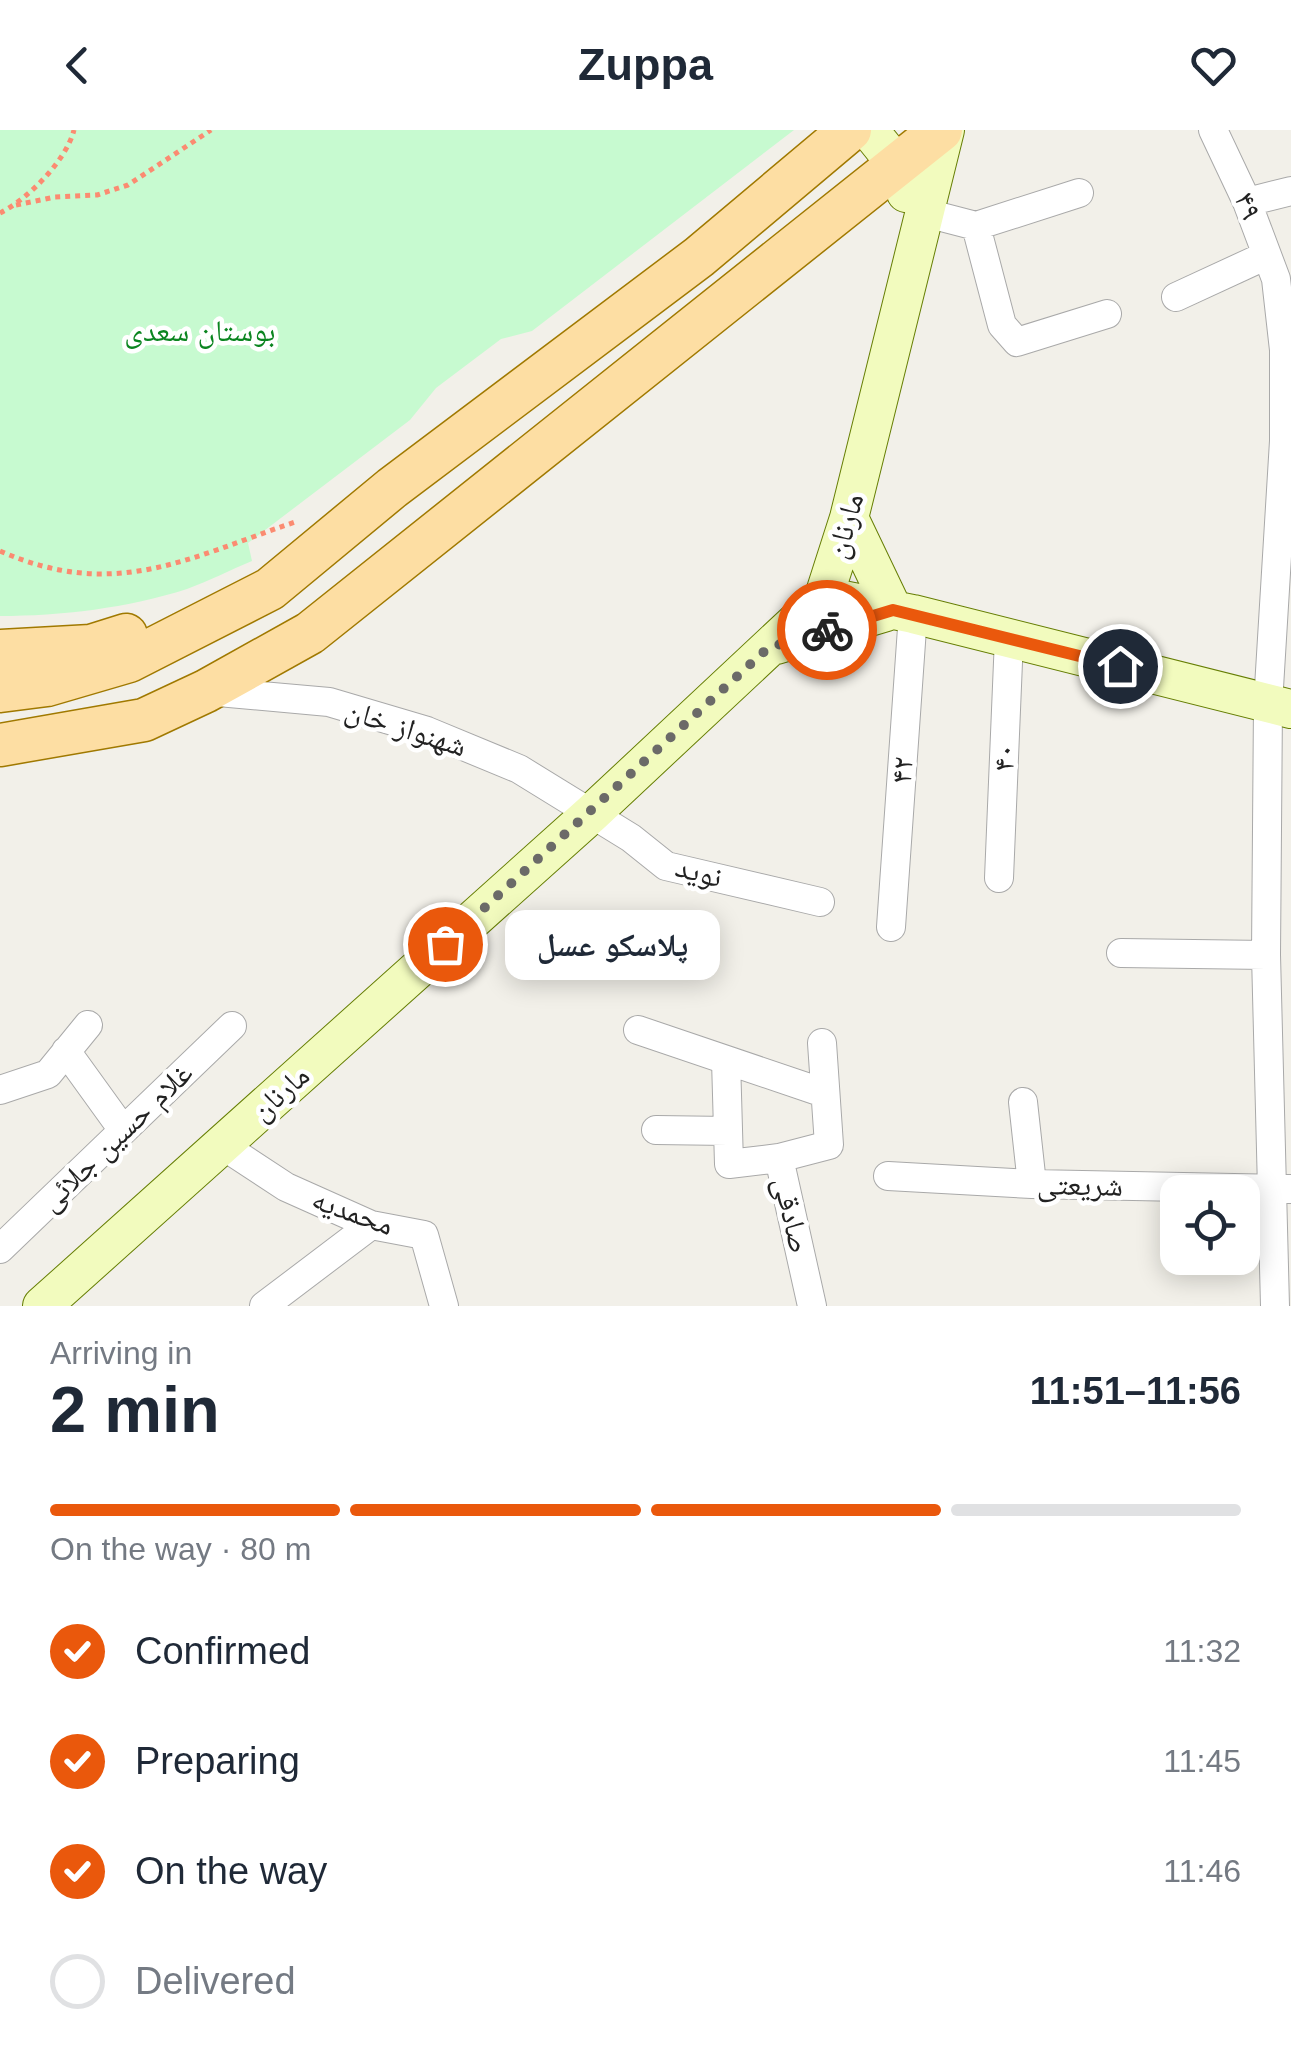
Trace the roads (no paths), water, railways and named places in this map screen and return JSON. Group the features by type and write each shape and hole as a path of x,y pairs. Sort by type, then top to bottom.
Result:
{"main road":[{"path":"0,691 47,685 129,661 270,590 392,488 700,257 850,130"},
{"path":"869,130 898,166 922,231"},
{"path":"0,770 72,752 206,691 310,633 943,130"},
{"name":"مارنان","path":"42,1306 591,814 824,596 922,231 943,130"},
{"path":"848,518 903,612"},
{"path":"0,651 91,646 270,590"},
{"path":"824,596 903,612 1280,707"},
{"path":"768,648 903,612"},
{"path":"0,745 144,720"}],"street":[{"name":"۴۹","path":"1214,130 1276,279 1288,350 1280,707 1266,956 1280,1032 1282,1189 1275,1306"},
{"path":"1247,202 1291,191"},
{"path":"922,231 976,226 1079,194"},
{"path":"976,226 1002,324 1017,342 1108,314"},
{"path":"1176,298 1267,255"},
{"name":"۴۲","path":"891,927 903,612"},
{"name":"۴۰","path":"1000,878 1009,638"},
{"name":"شهنواز خان","path":"206,691 329,702 427,731 519,769 591,814"},
{"name":"نوید","path":"591,814 631,838 666,866 820,902"},
{"path":"1121,953 1266,956"},
{"path":"0,1090 48,1074 88,1025"},
{"name":"غلام حسین جلائی","path":"0,1249 232,1026"},
{"path":"638,1030 824,1093"},
{"path":"779,1158 830,1145 822,1043"},
{"path":"66,1051 124,1130"},
{"name":"صادقی","path":"726,1060 729,1164 779,1158 812,1306"},
{"path":"1023,1102 1032,1184"},
{"path":"656,1130 728,1130"},
{"name":"محمدیه","path":"222,1145 286,1187 370,1225 424,1235 444,1306"},
{"name":"شریعتی","path":"888,1176 1032,1184 1282,1189"},
{"path":"264,1306 370,1225"}],"place":[{"name":"پلاسکو عسل","path":"445,944"}],"park label":[{"name":"بوستان سعدی","path":"200,331"}]}
